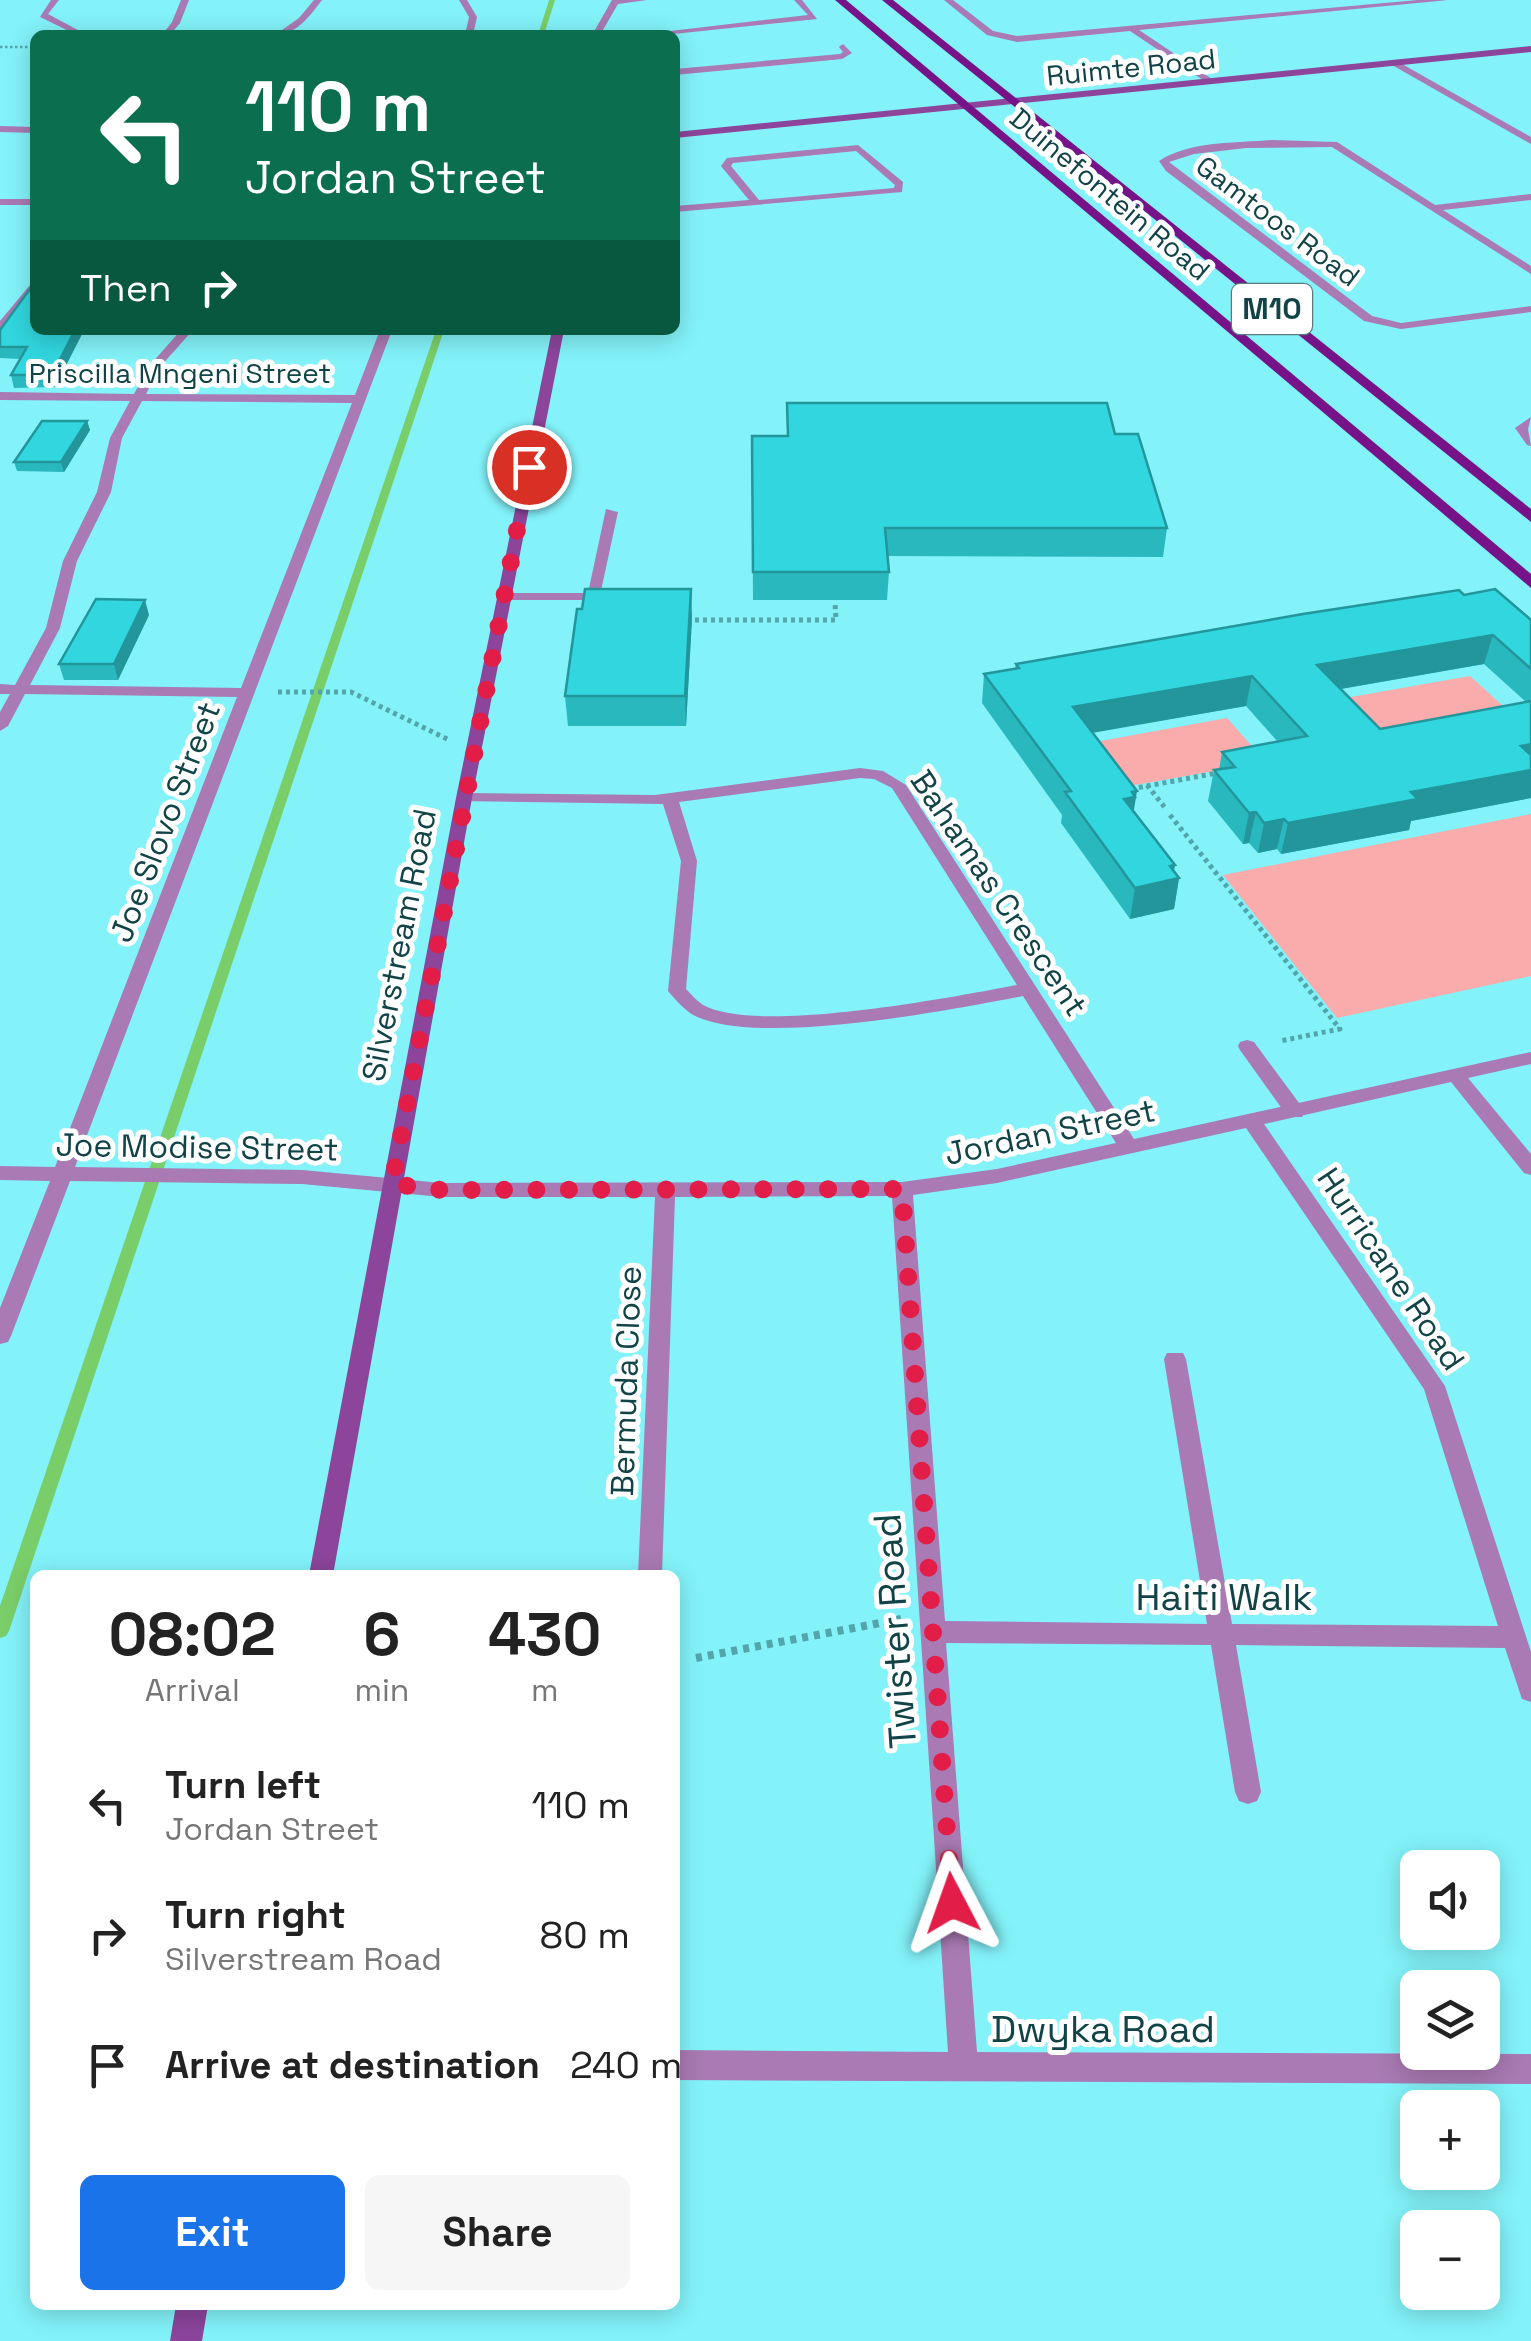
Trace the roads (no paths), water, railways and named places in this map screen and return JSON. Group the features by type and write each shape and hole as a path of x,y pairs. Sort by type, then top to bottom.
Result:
{"main road":[{"name":"Duinefontein Road","path":"840,0 1531,583"},
{"name":"Duinefontein Road","path":"887,0 1531,517"}],"street":[{"path":"55,0 42,12 46,18 72,30"},
{"path":"170,30 185,0"},
{"path":"287,30 302,20 318,0"},
{"path":"463,0 474,18 470,30"},
{"path":"599,30 616,1 643,0"},
{"path":"680,31 814,17 798,0"},
{"path":"948,0 990,33 1004,38 1444,0"},
{"path":"1347,0 1361,8"},
{"path":"1132,29 1209,81"},
{"path":"680,72 842,56 848,53 843,47"},
{"name":"Ruimte Road","path":"680,134 1531,49"},
{"path":"1395,62 1531,141"},
{"path":"0,129 30,130"},
{"name":"Gamtoos Road","path":"1531,271 1342,148 1322,142 1184,153 1164,161 1169,170 1361,315 1377,323 1412,325 1531,309"},
{"path":"680,209 756,203 898,190 900,184 858,148 730,160 726,166 756,203"},
{"path":"1434,208 1531,197"},
{"path":"0,202 30,202"},
{"path":"0,329 30,289"},
{"path":"0,726 53,628 70,562 104,492 116,438 155,366 183,335"},
{"name":"Joe Slovo Street","path":"0,1336 384,335"},
{"name":"Silverstream Road","path":"322,1570 464,798 557,335"},
{"name":"Priscilla Mngeni Street","path":"0,396 360,399"},
{"path":"1531,421 1521,428 1531,442"},
{"path":"503,597 594,597 611,512"},
{"path":"0,688 247,692"},
{"name":"Bahamas Crescent","path":"464,798 670,799 843,774 890,778 1130,1147"},
{"path":"670,799 690,861 677,991 692,1009 733,1018 840,1020 896,1014 1028,989"},
{"path":"1248,1047 1295,1112"},
{"name":"Jordan Street","path":"392,1184 442,1190 902,1189 957,1184 1531,1058"},
{"path":"1456,1076 1531,1168"},
{"name":"Hurricane Road","path":"1252,1121 1434,1386 1531,1691"},
{"name":"Joe Modise Street","path":"0,1173 192,1175 392,1184"},
{"name":"Bermuda Close","path":"650,1570 665,1189"},
{"name":"Twister Road","path":"902,1189 922,1625 964,2068"},
{"path":"1176,1358 1248,1792"},
{"name":"Haiti Walk","path":"922,1625 1221,1635 1514,1637"},
{"name":"Dwyka Road","path":"680,2065 1531,2069"},
{"path":"186,2341 191,2310"}],"waterway":[{"path":"543,30 552,0"},
{"path":"0,1631 438,335"}]}
